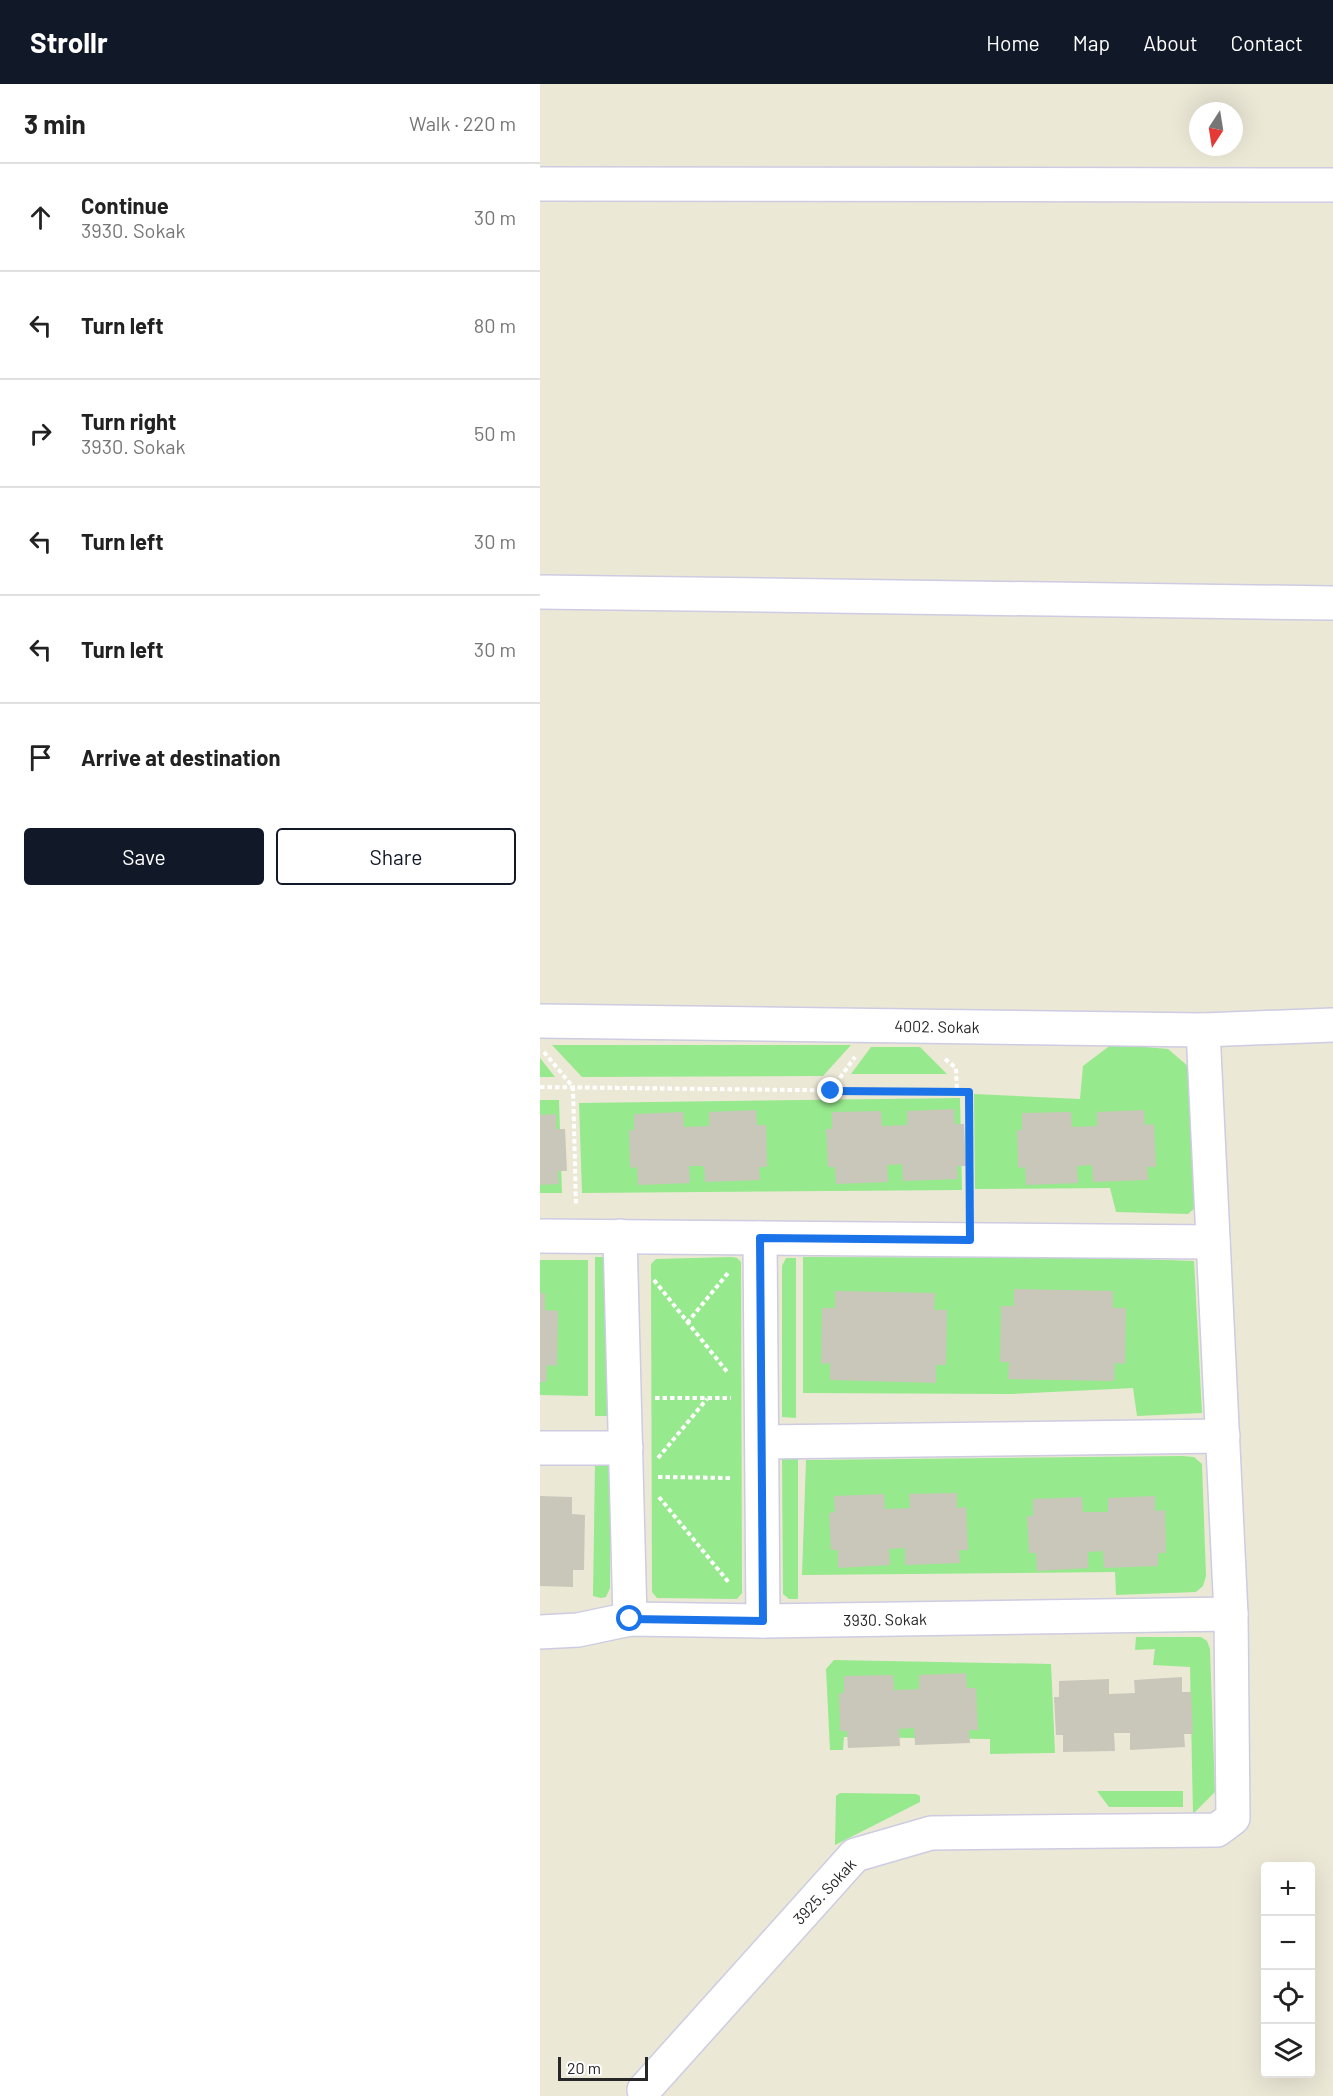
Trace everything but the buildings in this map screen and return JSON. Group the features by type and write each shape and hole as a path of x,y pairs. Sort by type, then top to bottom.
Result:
{"street":[{"path":"540,184 1333,185"},
{"path":"540,592 1333,603"},
{"name":"4002. Sokak","path":"540,1022 1203,1030 1333,1025"},
{"path":"1203,1030 1231,1614"},
{"path":"540,1236 1213,1242"},
{"path":"620,1236 630,1619"},
{"path":"760,1238 763,1621"},
{"path":"762,1442 1223,1436"},
{"path":"540,1448 626,1448"},
{"name":"3930. Sokak","path":"540,1632 578,1630 630,1619 763,1621 1231,1614"},
{"name":"3925. Sokak","path":"644,2090 855,1855 931,1833 1217,1830 1233,1818 1231,1614"}],"path":[{"path":"540,1047 573,1087 576,1236"},
{"path":"831,1091 861,1048"},
{"path":"540,1087 969,1092 970,1240"},
{"path":"687,1323 735,1264"},
{"path":"648,1273 730,1375"},
{"path":"649,1398 735,1398"},
{"path":"657,1459 707,1398"},
{"path":"650,1477 732,1478"},
{"path":"657,1494 735,1590"}],"green space":[{"path":"1112,1044 1168,1049 1189,1067 1195,1208 1188,1214 1116,1212 1110,1188 975,1189 974,1094 1080,1099 1083,1066"},
{"path":"552,1045 851,1045 823,1076 582,1077"},
{"path":"871,1047 920,1047 947,1074 851,1074"},
{"path":"540,1058 555,1077 540,1077"},
{"path":"960,1098 962,1190 582,1193 579,1103"},
{"path":"540,1100 559,1100 562,1193 540,1193"},
{"path":"595,1257 604,1257 609,1266 609,1416 595,1416"},
{"path":"732,1257 741,1262 742,1593 737,1599 657,1598 652,1592 651,1264 656,1259"},
{"path":"803,1257 1113,1258 1194,1261 1202,1413 1137,1416 1133,1388 1011,1394 803,1393"},
{"path":"786,1258 796,1258 796,1418 782,1417 782,1266"},
{"path":"540,1260 588,1260 588,1396 540,1395"},
{"path":"1194,1457 1202,1464 1206,1576 1203,1586 1196,1592 1116,1595 1115,1572 802,1575 806,1460"},
{"path":"782,1459 798,1459 798,1599 789,1599 783,1594"},
{"path":"595,1463 611,1464 610,1588 606,1597 601,1598 593,1596"},
{"path":"1136,1637 1201,1637 1207,1641 1210,1649 1215,1792 1193,1814 1190,1667 1153,1665 1155,1649 1135,1650"},
{"path":"834,1660 1051,1664 1055,1753 990,1754 990,1739 844,1737 843,1750 830,1750 826,1669"},
{"path":"1097,1791 1183,1791 1183,1807 1109,1807"},
{"path":"840,1793 916,1794 920,1796 920,1802 835,1845 836,1796"}],"route":[{"path":"630,1619 763,1621 760,1238 970,1240 969,1092 831,1091"}]}
